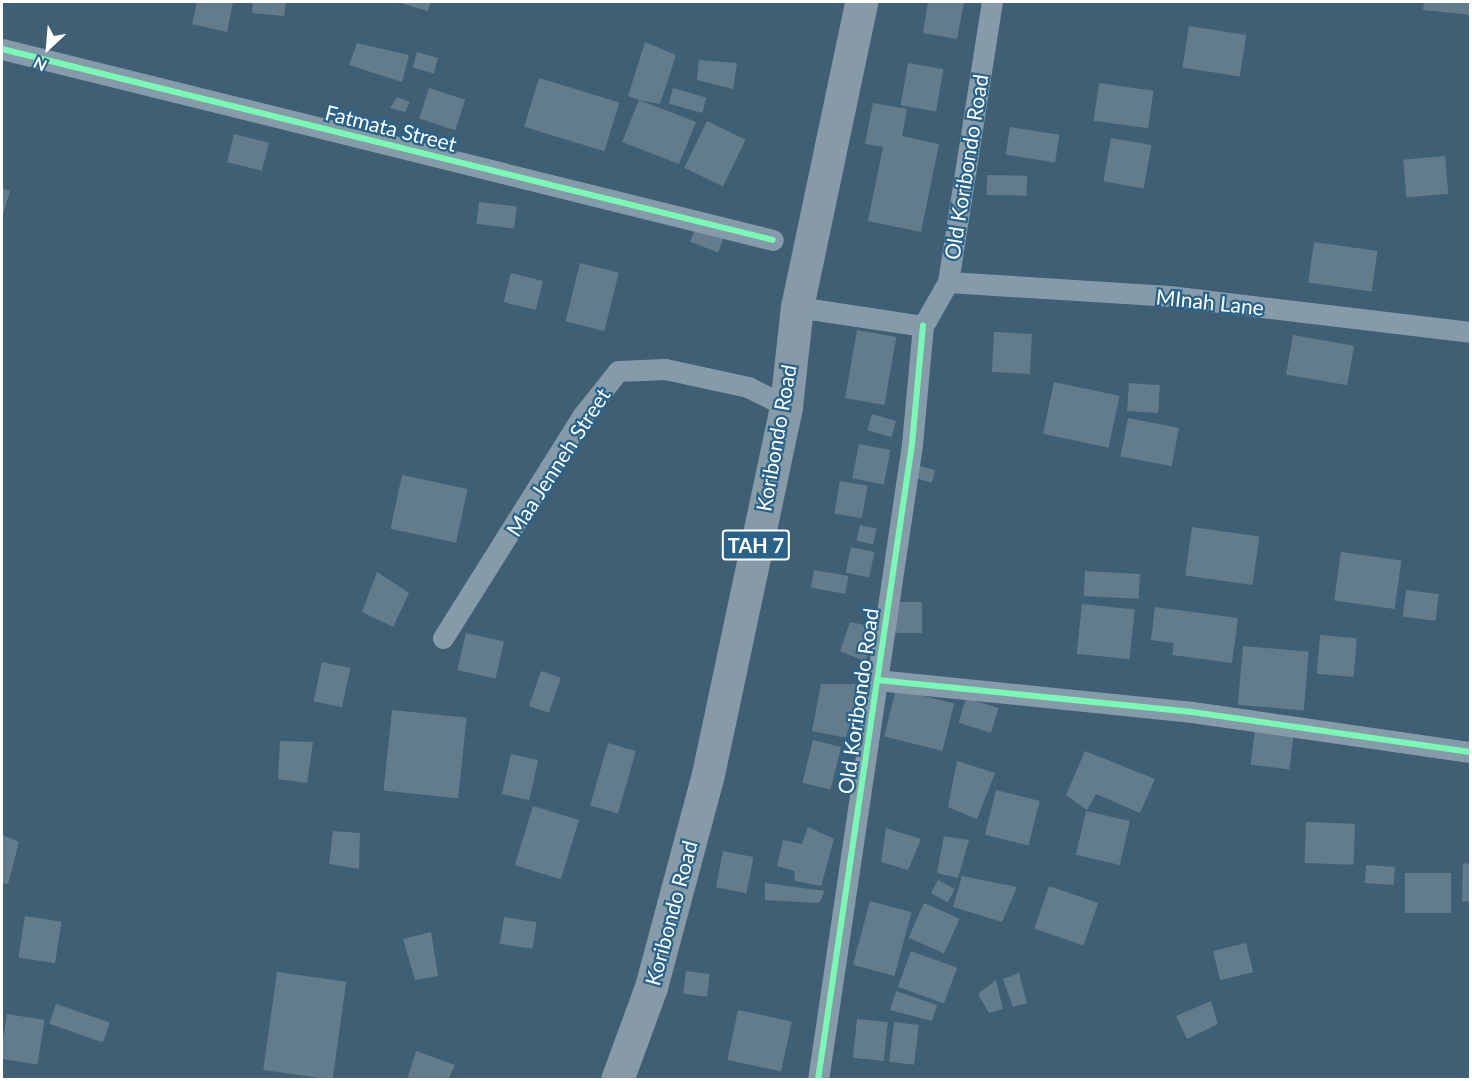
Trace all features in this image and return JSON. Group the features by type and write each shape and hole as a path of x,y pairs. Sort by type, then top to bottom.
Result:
{"highway":[{"name":"Koribondo Road","path":"617,1080 651,987 708,774 786,406 797,307 861,2"}],"street":[{"name":"Old Koribondo Road","path":"818,1080 912,444 923,326 948,282 992,2"},
{"name":"Fatmata Street","path":"2,49 773,240"},
{"name":"MInah Lane","path":"948,282 1169,296 1470,332"},
{"path":"797,307 923,326"},
{"name":"Maa Jenneh Street","path":"443,638 583,415 618,371 665,369 748,387 786,406"},
{"path":"877,680 1192,712 1470,752"}],"building":[{"path":"197,2 233,2 227,32 192,24"},
{"path":"253,2 286,2 284,16 252,13"},
{"path":"397,2 431,2 428,11"},
{"path":"928,2 964,2 957,39 923,33"},
{"path":"1424,2 1470,2 1470,15 1423,10"},
{"path":"1189,26 1246,35 1240,77 1182,67"},
{"path":"645,42 676,55 660,104 628,96"},
{"path":"357,43 409,55 402,82 349,65"},
{"path":"417,52 438,58 434,73 413,67"},
{"path":"699,60 737,63 733,89 697,80"},
{"path":"908,63 943,69 936,112 901,105"},
{"path":"539,78 619,103 604,151 524,127"},
{"path":"1099,83 1153,91 1148,128 1094,121"},
{"path":"429,88 465,100 455,130 419,118"},
{"path":"673,88 707,98 702,113 669,103"},
{"path":"397,97 410,102 405,112 390,108"},
{"path":"639,100 696,122 679,164 622,142"},
{"path":"873,103 907,109 902,136 939,144 921,232 868,221 883,147 865,144"},
{"path":"707,121 746,140 723,187 684,168"},
{"path":"1010,127 1059,135 1055,162 1006,155"},
{"path":"234,134 269,143 262,171 227,162"},
{"path":"1111,138 1151,145 1144,188 1103,181"},
{"path":"1445,156 1448,194 1406,198 1403,160"},
{"path":"987,175 1027,176 1027,196 987,195"},
{"path":"2,188 10,191 2,218"},
{"path":"479,202 517,207 514,228 476,224"},
{"path":"697,224 725,235 718,252 690,242"},
{"path":"1314,242 1377,251 1372,292 1308,283"},
{"path":"580,263 619,273 604,331 565,321"},
{"path":"511,273 543,281 536,310 504,302"},
{"path":"857,330 896,337 884,405 845,398"},
{"path":"994,332 1032,334 1030,374 992,372"},
{"path":"1293,335 1354,346 1347,385 1286,374"},
{"path":"1054,382 1120,396 1109,448 1043,434"},
{"path":"1129,383 1160,385 1158,413 1127,411"},
{"path":"872,414 896,421 891,437 867,430"},
{"path":"1128,418 1179,428 1172,466 1121,456"},
{"path":"859,444 890,450 884,484 852,478"},
{"path":"917,465 935,470 932,483 913,477"},
{"path":"402,475 468,489 456,543 391,529"},
{"path":"840,481 868,486 862,518 834,513"},
{"path":"860,525 877,529 873,544 856,541"},
{"path":"1192,527 1259,536 1253,585 1185,576"},
{"path":"851,547 874,552 869,577 846,572"},
{"path":"1341,552 1401,560 1395,609 1334,601"},
{"path":"814,570 848,576 845,594 811,588"},
{"path":"1085,571 1140,574 1139,599 1084,596"},
{"path":"377,572 409,593 393,627 362,612"},
{"path":"1406,590 1439,594 1435,621 1403,617"},
{"path":"893,602 922,602 922,633 893,633"},
{"path":"1082,604 1135,610 1129,659 1077,654"},
{"path":"1155,607 1238,618 1232,663 1172,655 1174,643 1151,640"},
{"path":"850,622 875,627 866,662 840,651"},
{"path":"466,633 504,642 495,679 457,670"},
{"path":"1320,635 1357,638 1353,677 1317,674"},
{"path":"1243,646 1309,652 1304,711 1238,705"},
{"path":"322,662 350,668 342,707 314,701"},
{"path":"541,671 561,678 549,713 529,706"},
{"path":"821,684 860,684 846,738 812,731"},
{"path":"896,689 954,704 942,751 884,737"},
{"path":"966,698 999,708 991,733 958,723"},
{"path":"392,710 467,718 458,798 384,791"},
{"path":"1255,729 1294,734 1289,769 1251,765"},
{"path":"813,740 841,747 830,790 802,783"},
{"path":"280,741 313,742 307,783 278,779"},
{"path":"608,743 636,751 618,813 590,805"},
{"path":"1085,751 1155,779 1140,813 1096,794 1087,810 1066,795"},
{"path":"511,754 538,760 529,800 502,794"},
{"path":"957,761 995,773 977,819 948,807"},
{"path":"996,790 1040,801 1029,846 985,835"},
{"path":"533,806 579,820 561,879 515,865"},
{"path":"1086,811 1130,821 1120,865 1076,855"},
{"path":"1306,822 1355,824 1354,865 1305,863"},
{"path":"808,827 834,839 821,886 795,881 794,871 777,866 783,840 802,844"},
{"path":"886,828 921,839 908,870 881,862"},
{"path":"333,831 360,833 359,869 329,864"},
{"path":"2,835 19,842 8,884 2,883"},
{"path":"944,836 969,840 958,878 937,873"},
{"path":"723,851 753,857 746,893 716,887"},
{"path":"1463,863 1470,864 1470,901 1462,902"},
{"path":"1366,865 1395,867 1394,885 1365,883"},
{"path":"1405,873 1451,873 1451,913 1405,913"},
{"path":"962,876 1017,887 1002,922 953,907"},
{"path":"938,880 955,889 948,902 931,893"},
{"path":"765,883 825,891 819,903 765,900"},
{"path":"1049,886 1098,903 1084,945 1034,929"},
{"path":"870,901 912,912 894,976 853,965"},
{"path":"924,903 960,919 944,954 909,938"},
{"path":"25,916 62,922 55,963 18,957"},
{"path":"504,917 537,922 532,949 500,944"},
{"path":"431,932 438,976 415,980 403,939"},
{"path":"1246,943 1253,972 1220,980 1213,951"},
{"path":"911,951 957,968 944,1003 898,987"},
{"path":"686,971 710,974 707,997 683,994"},
{"path":"277,972 346,982 333,1080 263,1070"},
{"path":"1019,973 1027,1003 1013,1007 1003,979"},
{"path":"996,980 1003,1009 989,1013 978,994"},
{"path":"896,991 937,1005 932,1021 890,1010"},
{"path":"1211,1001 1218,1024 1187,1039 1176,1016"},
{"path":"56,1004 110,1023 103,1042 49,1024"},
{"path":"738,1010 792,1021 781,1071 727,1060"},
{"path":"7,1014 45,1020 37,1064 2,1059"},
{"path":"857,1019 888,1022 884,1061 853,1058"},
{"path":"894,1022 919,1025 914,1065 889,1062"},
{"path":"416,1051 455,1065 448,1080 407,1080"}],"cycle path":[{"path":"2,49 773,240"},
{"path":"818,1080 912,444 923,326"},
{"path":"877,680 1192,712 1470,752"}]}
